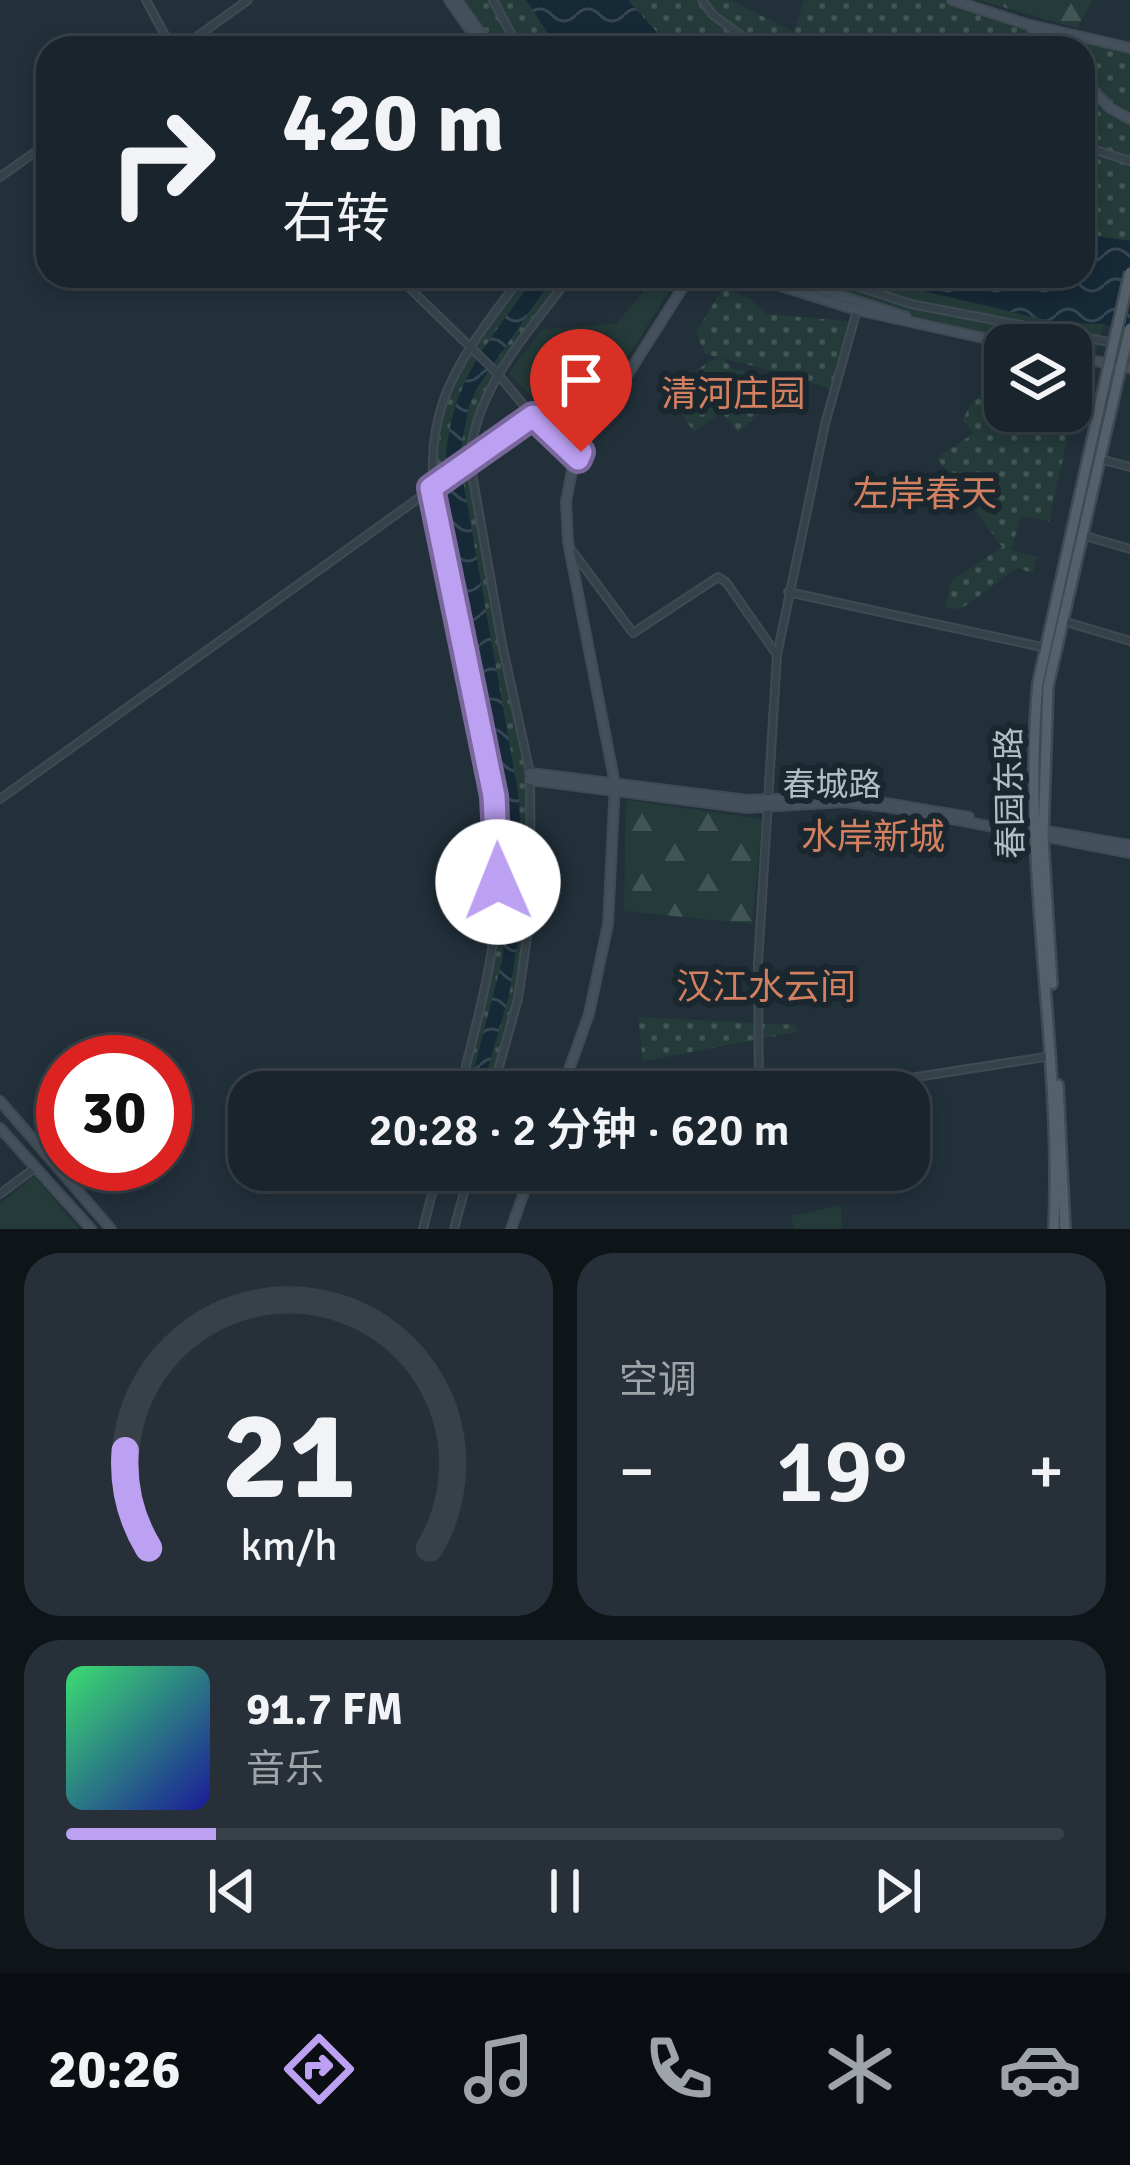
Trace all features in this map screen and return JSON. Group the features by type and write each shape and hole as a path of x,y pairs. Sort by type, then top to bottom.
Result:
{"main road":[{"path":"1120,366 1130,272"},
{"path":"1120,366 1130,328"},
{"name":"春园东路","path":"1065,1229 1039,832 1045,715 1120,366"},
{"name":"春园东路","path":"1054,1229 1052,1056 1035,713 1046,648 1120,366"}],"street":[{"path":"146,0 169,36"},
{"path":"195,36 248,0"},
{"path":"453,0 478,36"},
{"path":"493,0 512,36"},
{"path":"702,0 713,15 742,36"},
{"path":"952,0 1073,36"},
{"path":"1026,24 1042,36"},
{"path":"1095,41 1130,48"},
{"path":"1095,92 1130,119"},
{"path":"1095,150 1130,161"},
{"path":"0,177 36,152"},
{"path":"409,288 578,459"},
{"path":"465,1071 488,984 499,850 494,796 431,488 433,450 443,401 469,348 513,288"},
{"path":"498,1071 518,999 530,910 530,777 470,462 471,438 481,403 497,373 561,288"},
{"path":"568,1071 589,1013 608,924 615,788 569,547 566,502 578,459 683,288"},
{"path":"787,288 857,310 984,339"},
{"path":"816,288 947,332"},
{"path":"862,288 911,304 1130,346"},
{"path":"759,1071 758,963 777,655 825,424 857,310"},
{"path":"0,799 533,416"},
{"path":"1100,459 1130,467"},
{"path":"1082,535 1130,549"},
{"path":"569,547 633,633 718,577 777,655"},
{"path":"788,592 1046,648"},
{"path":"1063,621 1130,640"},
{"name":"春城路","path":"530,777 770,804 844,796 1130,849"},
{"path":"930,1075 1052,1056"},
{"path":"0,1101 111,1229"},
{"path":"0,1128 91,1229"},
{"path":"0,1194 35,1168"},
{"path":"423,1229 433,1191"},
{"path":"454,1229 464,1191"},
{"path":"511,1229 525,1191"}],"green space":[{"path":"453,0 526,0 550,36 479,36"},
{"path":"628,0 730,0 794,32 804,0 952,0 1086,36 660,36"},
{"path":"978,0 1093,0 1077,28"},
{"path":"1095,39 1130,48 1130,241 1095,237"},
{"path":"513,288 562,288 481,403 470,462 530,773 531,910 518,999 497,1071 464,1071 493,942 499,849 489,754 438,523 433,474 437,424 459,366"},
{"path":"647,288 671,288 577,435 567,435 509,373 543,329 616,324"},
{"path":"727,288 753,301 766,314 846,321 852,327 834,390 705,354 696,332"},
{"path":"817,288 911,288 1055,322 1104,324 1094,361 1092,324 984,324 984,339 947,332"},
{"path":"720,357 732,368 765,377 752,389 769,405 738,433 721,412 694,432 675,405 698,370"},
{"path":"984,393 984,432 1069,432 1049,521 1021,516 1011,550 1036,557 1033,573 1017,568 961,609 945,608 952,580 1002,547 937,458 974,433 963,421"},
{"path":"626,800 762,819 752,924 624,911"},
{"path":"638,1017 796,1025 797,1032 643,1061"},
{"path":"34,1176 36,1191 47,1191 79,1229 0,1229 0,1204"},
{"path":"841,1205 842,1229 794,1229 791,1216"}],"water":[{"path":"526,0 628,0 660,36 550,36"},
{"path":"1095,236 1130,241 1130,336 1104,324 1055,322 911,288 1095,288"},
{"path":"527,288 546,288 477,388 459,458 519,798 523,910 509,995 487,1071 473,1071 503,957 508,842 503,787 445,487 451,423 483,350"}],"district":[{"name":"清河庄园","path":"733,393"},
{"name":"左岸春天","path":"925,493"},
{"name":"水岸新城","path":"873,836"},
{"name":"汉江水云间","path":"766,986"}],"route":[{"path":"498,882 494,796 431,488 533,416 578,459 581,452"}]}
